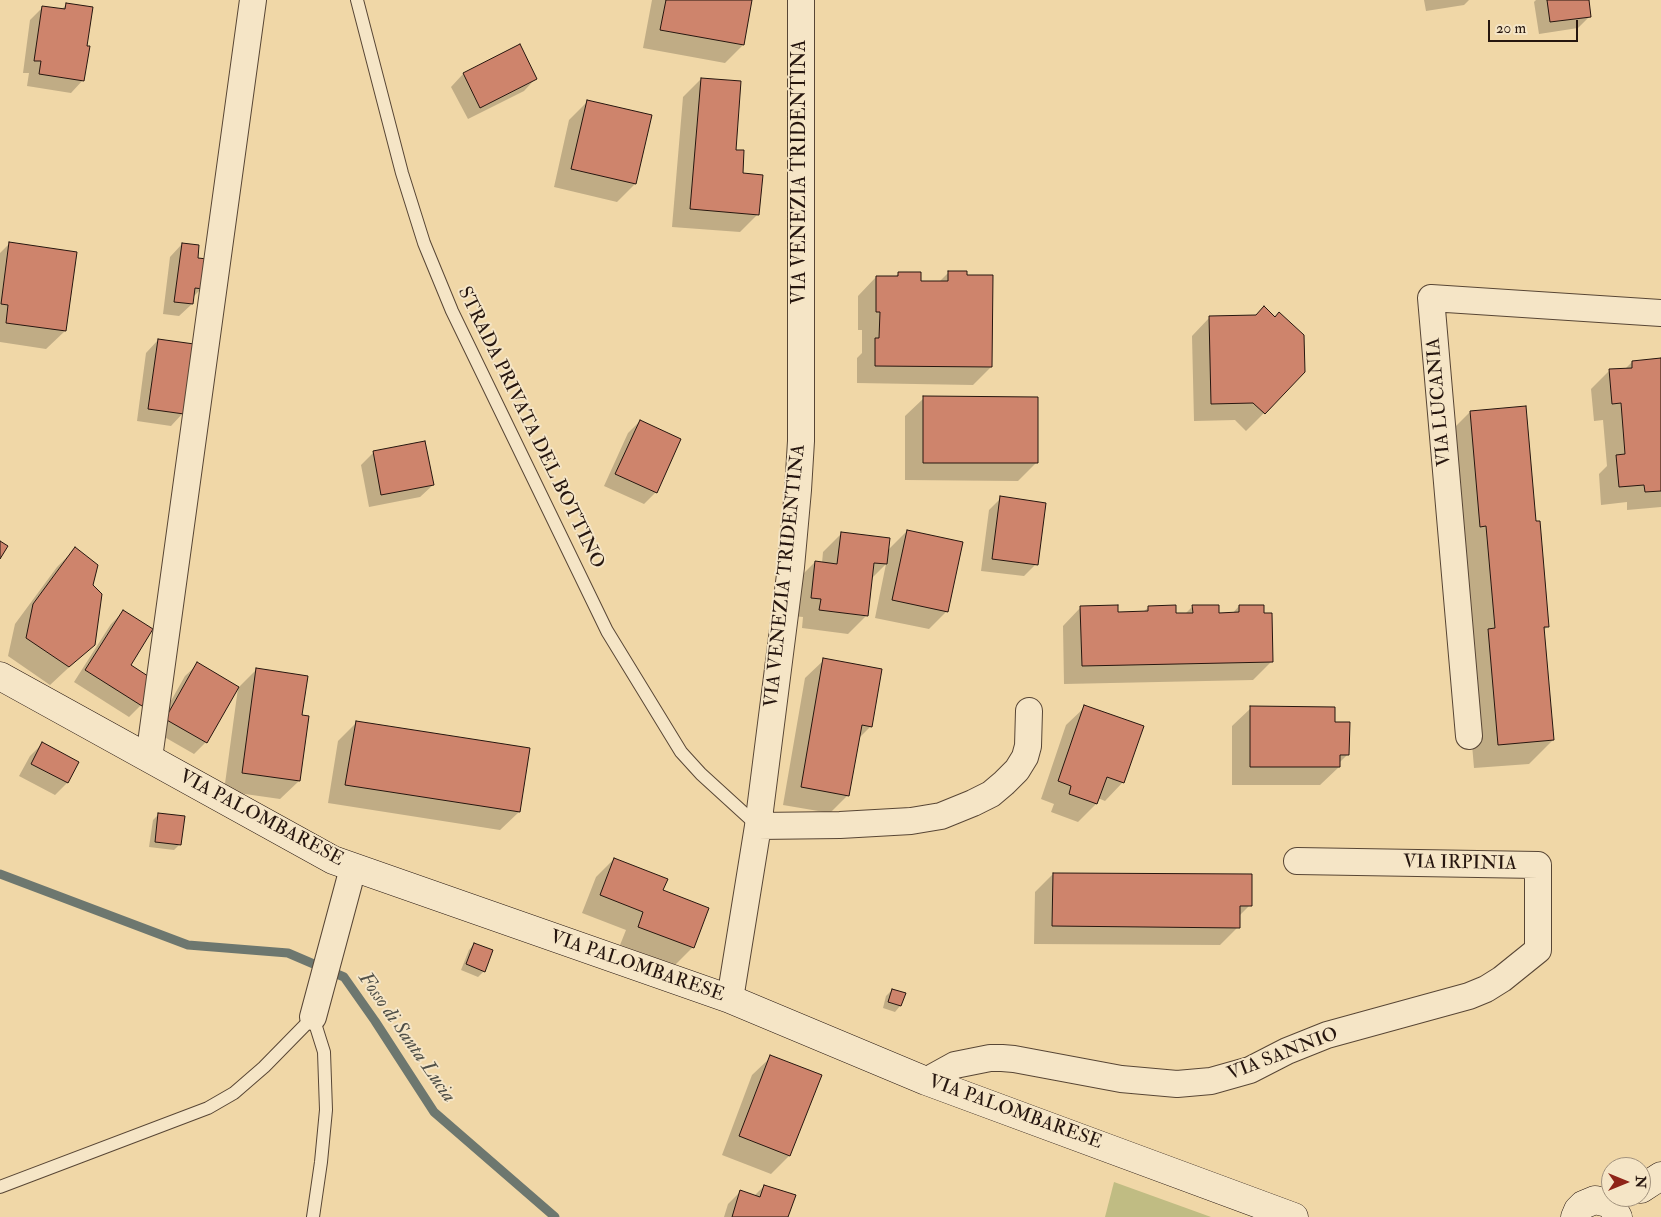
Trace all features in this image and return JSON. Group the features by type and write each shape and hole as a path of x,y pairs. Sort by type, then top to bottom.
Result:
{"main road":[{"name":"VIA PALOMBARESE","path":"0,676 314,850 352,868 730,999 926,1080 1294,1217"},
{"path":"1575,1217 1578,1210 1588,1202 1601,1201"}],"street":[{"path":"149,758 253,0"},
{"name":"VIA VENEZIA TRIDENTINA","path":"730,999 758,826 791,567 800,441 801,0"},
{"name":"VIA LUCANIA","path":"1468,736 1431,298 1661,313"},
{"path":"758,826 840,825 910,821 941,816 973,803 991,794 1004,783 1025,757 1029,734 1029,711"},
{"name":"VIA IRPINIA","path":"1297,861 1538,866 1538,950"},
{"path":"313,1017 352,868"},
{"name":"VIA SANNIO","path":"926,1080 946,1069 967,1062 1002,1058 1121,1079 1177,1084 1211,1081 1250,1070 1287,1050 1327,1035 1468,996 1486,989 1502,979 1538,950"}],"lane":[{"name":"STRADA PRIVATA DEL BOTTINO","path":"357,0 402,174 424,243 452,311 598,613 607,631 682,752 701,774 758,826"},
{"path":"0,1187 208,1108 234,1092 264,1067 313,1017 324,1052 326,1110 313,1217"}],"shaded area":[{"path":"1114,1182 1211,1217 1105,1217"}],"building":[{"path":"666,0 752,0 744,45 660,30"},
{"path":"1547,0 1589,0 1591,17 1550,22"},
{"path":"66,3 93,7 87,46 90,46 84,81 39,74 41,61 34,61 42,6 65,9"},
{"path":"520,44 537,79 480,108 463,73"},
{"path":"701,78 741,81 736,150 744,150 743,173 763,175 759,215 690,209"},
{"path":"587,100 652,115 636,184 571,169"},
{"path":"9,242 77,252 66,331 6,323 8,305 1,304"},
{"path":"182,243 199,245 198,258 207,259 203,289 195,288 193,304 174,302"},
{"path":"948,271 967,271 967,275 993,275 992,367 875,366 875,338 879,338 880,312 876,312 876,276 898,276 898,272 921,272 921,281 948,281"},
{"path":"1264,306 1275,317 1279,312 1304,335 1305,372 1265,414 1253,403 1211,404 1209,316 1256,315"},
{"path":"158,339 194,344 184,414 148,409"},
{"path":"1661,358 1661,491 1645,492 1644,485 1619,487 1616,455 1625,454 1621,403 1612,404 1609,369 1632,368 1632,361"},
{"path":"923,396 1038,397 1038,463 923,463"},
{"path":"1526,406 1536,521 1540,521 1549,627 1544,627 1554,740 1498,745 1488,629 1495,628 1486,526 1480,527 1470,411"},
{"path":"640,420 681,439 657,493 615,474"},
{"path":"425,441 434,485 381,495 373,451"},
{"path":"1000,496 1046,503 1038,565 992,559"},
{"path":"907,530 963,542 948,612 892,600"},
{"path":"841,532 890,538 887,564 874,563 868,616 819,610 821,599 811,598 815,561 837,564"},
{"path":"0,541 8,546 0,559"},
{"path":"75,547 98,565 93,585 102,594 95,645 69,667 26,638 33,604"},
{"path":"1118,605 1118,612 1148,611 1148,606 1176,605 1176,613 1193,613 1192,605 1219,605 1219,613 1239,612 1239,605 1264,605 1264,613 1272,613 1273,662 1082,666 1080,606"},
{"path":"123,610 153,629 131,665 157,682 142,706 85,670"},
{"path":"823,658 882,669 872,727 862,725 849,796 801,787"},
{"path":"197,662 239,687 207,743 165,719"},
{"path":"256,668 308,676 302,715 309,716 300,781 242,773"},
{"path":"1084,705 1144,726 1124,783 1107,777 1097,804 1069,794 1071,786 1058,781"},
{"path":"1250,706 1335,707 1335,722 1350,722 1349,755 1340,755 1340,767 1250,767"},
{"path":"356,721 530,748 520,812 345,785"},
{"path":"42,742 79,762 68,783 31,764"},
{"path":"158,813 185,816 181,845 155,842"},
{"path":"614,858 668,879 663,890 709,908 694,948 638,927 643,912 600,895"},
{"path":"1053,873 1252,874 1252,906 1240,906 1240,928 1052,926"},
{"path":"474,943 493,950 485,972 466,964"},
{"path":"892,989 906,993 901,1006 888,1002"},
{"path":"770,1055 822,1075 790,1156 739,1136"},
{"path":"764,1185 796,1195 788,1217 732,1217 740,1190 760,1197"}],"waterway":[{"name":"Fosso di Santa Lucia","path":"0,874 188,945 288,953 344,977 434,1112 555,1217"}]}
